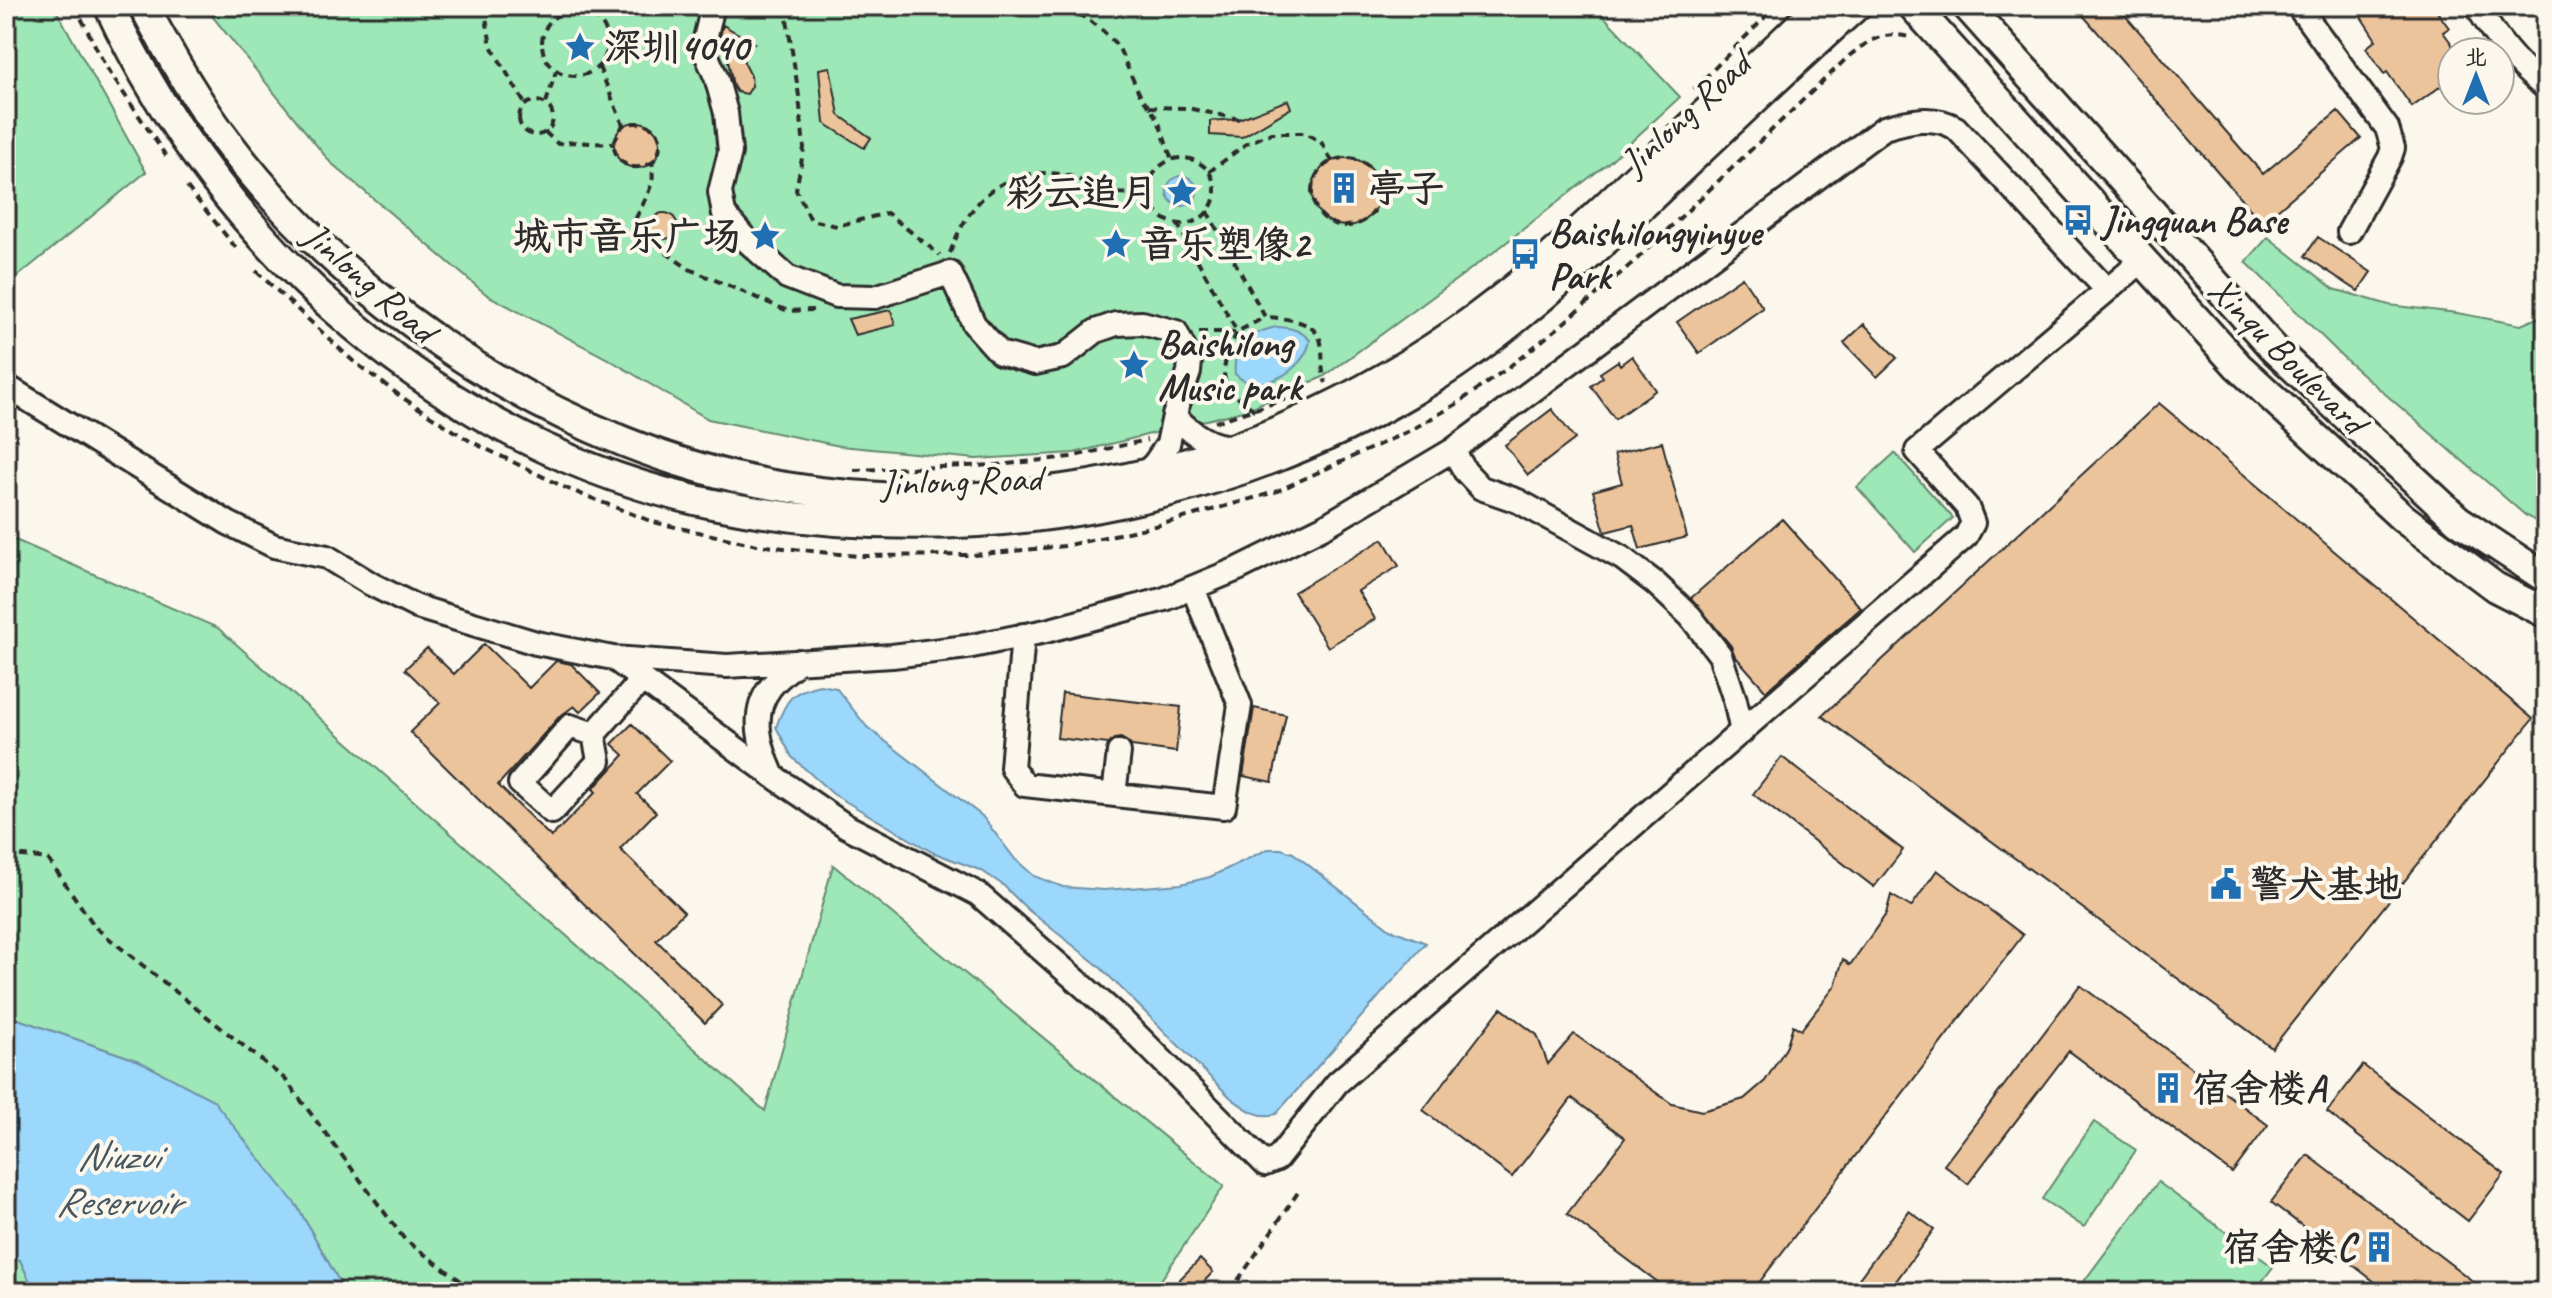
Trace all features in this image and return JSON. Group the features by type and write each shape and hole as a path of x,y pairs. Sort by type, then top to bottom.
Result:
{"main road":[{"name":"Jinlong Road","path":"109,6 147,80 172,120 240,212 282,259 365,338 465,405 519,435 580,463 647,487 709,504 823,520 937,524 1059,515 1178,489 1306,444 1430,380 1482,344 1580,263 1856,6"},
{"name":"Jinlong Road","path":"144,6 172,60 201,106 278,202 327,252 394,309 453,353 538,402 660,454 713,471 776,485 843,495 909,500 1030,494 1097,485 1144,474 1236,447 1310,417 1358,393 1413,362 1496,303 1556,252 1819,6"},
{"name":"Xinqu Boulevard","path":"1967,6 2274,349 2458,520 2517,562 2546,578"},
{"name":"Xinqu Boulevard","path":"1914,20 2143,260 2238,366 2403,518 2495,587 2546,613"}],"street":[{"path":"713,6 703,47 716,77 726,113 730,152 720,192 724,214 749,243 787,277 836,296 875,297 950,273 974,324 1000,353 1035,363 1063,357 1096,331 1116,324 1142,323 1176,332 1190,361 1189,372 1168,444 1144,474"},
{"path":"2298,6 2392,139 2390,157 2349,232"},
{"path":"2477,6 2501,45 2546,88"},
{"path":"6,386 228,523 274,546 327,557 417,607 536,643 613,658 727,666 967,647 1165,599 1240,568 1325,526 1453,450 1884,128 1912,120 1945,121 1956,128 2107,290"},
{"path":"613,658 846,826 978,894 1123,1021 1265,1164 1277,1159 1337,1083 1966,536 1973,523 1967,507 1917,451 2143,260"},
{"path":"1174,416 1189,430 1211,443 1236,447"},
{"path":"1453,450 1465,471 1481,488 1518,501 1622,558 1690,616 1720,655 1742,732"},
{"path":"1023,635 1012,768 1025,785 1224,807 1240,705 1193,588"},
{"path":"773,776 762,750 758,728 760,705 770,687 799,661"},
{"path":"594,734 642,680"},
{"path":"1114,795 1119,752"}],"path":[{"path":"75,6 106,67 166,156"},
{"path":"484,6 491,46 525,104"},
{"path":"587,6 599,6"},
{"path":"785,6 804,148 796,190 811,220 837,226 887,213 948,261 960,227 985,195 1013,176 1044,173 1068,176 1125,195 1149,192"},
{"path":"1066,6 1099,27 1118,46 1139,93 1158,120 1172,160"},
{"path":"1689,94 1776,6"},
{"path":"570,10 590,13 605,28 608,48 599,67 578,77 567,76 547,63 541,41 550,20 570,10"},
{"path":"256,271 353,361 470,441 568,489 653,522 757,545 857,556 973,555 1064,546 1159,525 1275,492 1409,431 1455,405 1558,328 1637,259 1849,56 1868,41 1882,35 1910,37 1914,20"},
{"path":"599,67 623,125"},
{"path":"546,104 556,71"},
{"path":"536,100 546,104 553,118 549,128 540,134 529,133 520,125 519,113 525,104 536,100"},
{"path":"1149,107 1187,108 1239,119"},
{"path":"623,125 640,122 654,129 660,142 660,150 653,162 652,181 634,222"},
{"path":"623,125 613,144 618,159 623,164 638,168 653,162"},
{"path":"545,132 558,144 613,144"},
{"path":"1209,172 1239,149 1271,133 1305,133 1321,142 1332,161"},
{"path":"1355,159 1374,171 1379,180 1379,202 1374,211 1357,224 1346,225 1326,219 1313,200 1316,177 1332,161 1355,159"},
{"path":"1172,160 1192,160 1209,172 1215,191 1207,211 1199,219 1188,223 1166,220 1151,203 1149,192 1155,171 1172,160"},
{"path":"187,187 236,248"},
{"path":"1207,211 1265,317"},
{"path":"1177,223 1237,332"},
{"path":"1176,332 1237,332 1265,317 1296,320 1314,330 1321,342 1321,365 1326,383 1337,376"},
{"path":"1237,332 1223,361 1226,379 1232,394 1244,399 1255,411"},
{"path":"1210,425 1299,395"},
{"path":"848,470 998,465 1070,457 1148,440"},
{"path":"6,854 48,859 96,928 285,1079 405,1240 476,1292"},
{"path":"1230,1292 1301,1188"}],"green space":[{"path":"6,6 54,6 146,172 6,286"},
{"path":"204,6 1594,6 1680,97 1608,163 1494,252 1323,377 1243,411 1074,453 976,459 840,446 708,419 610,360 487,295 330,162"},
{"path":"2268,237 2334,289 2389,305 2521,325 2546,314 2546,527 2525,515 2346,360 2246,262"},
{"path":"1895,453 1953,518 1915,552 1857,487"},
{"path":"6,536 218,628 765,1111 833,865 1224,1186 1153,1292 345,1292 297,1206 139,1061 6,1015"},
{"path":"2094,1122 2136,1150 2084,1227 2042,1199"},
{"path":"2158,1182 2273,1267 2254,1292 2076,1292"},
{"path":"6,1254 20,1260 35,1292 6,1292"}],"water":[{"path":"1182,176 1192,181 1197,191 1192,201 1182,206 1172,201 1167,191 1172,181"},
{"path":"1276,327 1294,330 1310,340 1300,361 1291,370 1268,382 1245,381 1235,374 1236,355 1245,342 1258,333"},
{"path":"820,685 836,688 867,727 982,816 1015,859 1034,876 1063,887 1104,890 1181,884 1210,877 1268,849 1281,849 1293,853 1390,929 1426,943 1276,1114 1252,1112 1231,1098 1099,966 1027,909 1003,885 982,871 932,852 833,794 792,757 776,727 791,698 802,690"},
{"name":"Niuzui Reservoir","path":"6,1015 139,1061 213,1100 297,1206 345,1292 35,1292 20,1260 6,1254"}],"building":[{"path":"2075,6 2117,6 2263,174 2338,111 2361,138 2262,223"},
{"path":"2354,6 2433,6 2449,28 2443,32 2446,36 2436,36 2436,90 2412,107 2366,48 2376,40"},
{"path":"723,25 754,43 743,48 752,86 747,94 737,92 733,86 726,50 718,44"},
{"path":"830,67 839,115 871,138 864,148 824,123 819,69"},
{"path":"1288,100 1291,108 1242,137 1210,135 1210,121 1239,119"},
{"path":"637,122 646,123 653,129 659,136 659,154 653,161 646,167 637,168 628,167 621,161 615,154 614,145 615,136 621,129 628,123"},
{"path":"1346,158 1370,168 1380,192 1370,216 1346,226 1322,216 1312,192 1322,168"},
{"path":"664,213 673,217 677,226 673,235 664,239 655,235 651,226 655,217"},
{"path":"2318,237 2371,272 2358,291 2305,256"},
{"path":"1742,277 1763,308 1699,353 1677,322"},
{"path":"891,310 895,325 855,335 848,319"},
{"path":"1864,324 1897,358 1877,377 1844,343"},
{"path":"1632,356 1656,390 1615,419 1591,386 1603,377 1600,373"},
{"name":"警犬基地","path":"2159,403 2533,719 2272,1048 1822,716"},
{"path":"1552,409 1575,439 1528,475 1505,445"},
{"path":"1662,442 1687,537 1640,549 1633,525 1605,532 1593,491 1622,483 1614,454"},
{"path":"1782,519 1861,608 1766,691 1691,598"},
{"path":"1383,539 1399,566 1358,591 1375,619 1328,647 1294,592"},
{"path":"484,644 529,688 556,661 571,664 600,693 580,712 574,706 559,717 498,785 551,837 596,792 593,789 624,755 612,744 632,724 670,761 637,794 656,812 620,849 684,912 656,940 722,1005 705,1023 410,732 440,703 405,669 427,648 454,674"},
{"path":"1062,693 1181,707 1176,752 1132,746 1121,738 1108,744 1057,738"},
{"path":"1254,708 1286,715 1272,782 1243,776"},
{"path":"1782,757 1903,850 1874,887 1753,794"},
{"path":"1937,870 2023,935 1752,1292 1671,1292 1567,1214 1625,1138 1572,1098 1512,1177 1423,1110 1501,1008 1537,1035 1548,1064 1574,1034 1672,1104 1702,1111 1744,1099 1765,1081 1786,1048 1793,1025 1801,1030 1835,986 1843,959 1850,965 1886,914 1891,895 1911,907"},
{"name":"宿舍楼A","path":"2080,985 2268,1125 2232,1173 2069,1051 1968,1184 1944,1165"},
{"path":"2363,1065 2504,1174 2468,1221 2327,1112"},
{"name":"宿舍楼C","path":"2308,1155 2487,1292 2388,1292 2271,1202"},
{"path":"1909,1211 1934,1229 1888,1292 1849,1292"},
{"path":"1200,1259 1213,1272 1194,1292 1167,1292"}],"place":[{"name":"深圳4040","path":"580,47"},
{"name":"亭子","path":"1344,188"},
{"name":"彩云追月","path":"1182,192"},
{"name":"Jingquan Base","path":"2078,220"},
{"name":"城市音乐广场","path":"765,236"},
{"name":"音乐塑像2","path":"1116,244"},
{"name":"Baishilongyinyue Park","path":"1525,254"},
{"name":"Baishilong Music park","path":"1134,365"},
{"name":"警犬基地","path":"2226,884"},
{"name":"宿舍楼A","path":"2168,1088"},
{"name":"宿舍楼C","path":"2379,1247"}]}
